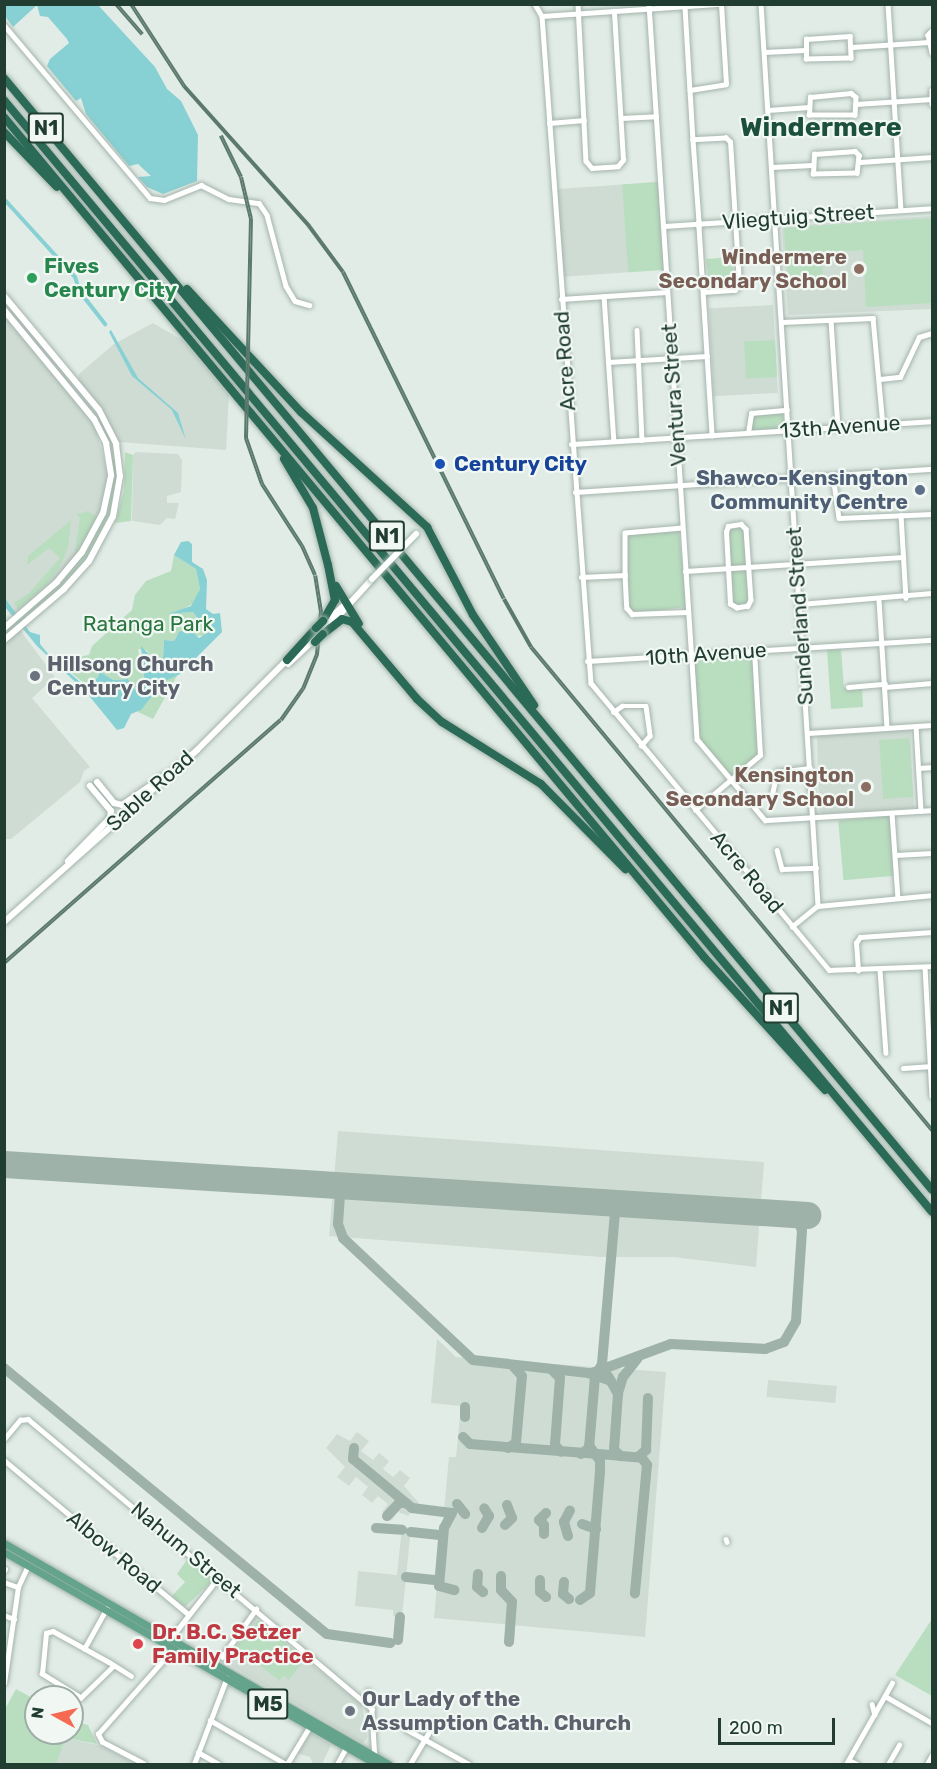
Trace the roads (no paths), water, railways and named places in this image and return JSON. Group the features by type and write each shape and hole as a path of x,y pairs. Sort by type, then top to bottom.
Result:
{"highway":[{"name":"N1","path":"4,78 933,1190"},
{"name":"N1","path":"4,100 933,1212"},
{"path":"4,117 664,909 743,1002 876,1144"},
{"path":"4,132 110,243"},
{"path":"144,245 301,412 425,526 485,636 629,827"},
{"path":"260,423 307,496 326,558 334,600 319,633"},
{"path":"326,558 348,604 369,639"},
{"path":"287,660 319,633 338,621 349,620 369,639 426,707 458,733 541,784 664,909"}],"main road":[{"path":"4,296 95,405 116,444 120,476 117,505 103,539 83,569 4,640"},
{"path":"4,310 87,409 108,449 110,486 103,513 82,552 57,582"},
{"name":"Sable Road","path":"4,922 170,774 319,633 425,526"},
{"path":"4,628 76,567 83,569"},
{"name":"Sable Road","path":"280,669 287,660"},
{"path":"98,782 114,803 122,806 170,774"},
{"path":"62,869 74,853 110,819 111,811 90,786"},
{"name":"Sable Road","path":"4,915 18,909"},
{"name":"M5","path":"4,1543 107,1607 375,1763"},
{"name":"M5","path":"4,1552 107,1607"},
{"name":"M5","path":"168,1642 179,1652 227,1676"},
{"name":"M5","path":"311,1725 346,1748 375,1763 388,1764"}],"street":[{"name":"Acre Road","path":"535,4 542,16 587,661 592,686 830,971 858,971"},
{"path":"578,4 587,163 591,167 605,167 623,162 614,11"},
{"path":"542,16 721,4 726,84 690,90"},
{"name":"Sunderland Street","path":"761,4 818,906"},
{"path":"888,4 901,210"},
{"name":"Ventura Street","path":"650,7 697,739 765,820 813,818"},
{"path":"685,7 712,435"},
{"path":"4,25 150,198 164,200 201,185 228,199 259,203 267,215 286,286 295,301 309,305"},
{"path":"933,31 929,42 933,53"},
{"path":"848,36 852,47 850,58 810,61 805,50 807,39 848,36"},
{"path":"852,47 929,42"},
{"path":"764,52 805,50"},
{"path":"933,90 933,104"},
{"path":"851,93 856,104 854,116 813,118 809,107 811,96 851,93"},
{"path":"856,104 932,99"},
{"path":"768,110 809,107"},
{"path":"621,118 656,116"},
{"path":"549,123 584,120"},
{"path":"693,140 723,138 730,142 738,288 703,292"},
{"path":"856,151 860,162 856,173 816,175 812,165 816,153 856,151"},
{"path":"860,162 933,157"},
{"path":"772,167 812,165"},
{"name":"Vliegtuig Street","path":"663,226 933,208"},
{"path":"561,299 667,292"},
{"path":"604,296 614,441"},
{"path":"782,322 873,318 883,425"},
{"path":"831,320 838,427"},
{"path":"637,330 642,440"},
{"path":"880,379 900,377 919,337 933,333"},
{"path":"608,362 707,356"},
{"name":"13th Avenue","path":"748,433 751,413 788,410"},
{"name":"13th Avenue","path":"571,444 933,422"},
{"path":"575,492 933,469"},
{"path":"833,475 839,518 933,514"},
{"path":"901,515 906,597"},
{"path":"737,524 746,529 749,567 751,602 741,608 730,604 726,529 737,524"},
{"path":"682,528 625,533 627,608 632,614 688,612"},
{"path":"685,571 903,557"},
{"path":"581,577 625,575"},
{"path":"800,604 879,600 933,592"},
{"path":"879,600 887,728"},
{"name":"10th Avenue","path":"587,661 933,640"},
{"path":"695,810 761,753 754,651"},
{"path":"848,687 933,683"},
{"path":"613,712 622,706 646,706 650,736 641,746"},
{"path":"808,733 933,725"},
{"path":"916,726 921,811"},
{"path":"919,768 933,767"},
{"path":"772,794 777,772 810,768"},
{"path":"813,818 933,810"},
{"path":"892,813 898,898"},
{"path":"777,850 782,869 816,868"},
{"path":"895,855 933,853"},
{"path":"792,927 818,906 933,896"},
{"path":"933,932 860,937 856,943 858,971 933,966"},
{"path":"925,967 933,1096"},
{"path":"880,970 886,1053"},
{"path":"903,1068 932,1066"},
{"name":"Nahum Street","path":"4,1439 25,1417 372,1709"},
{"name":"Albow Road","path":"4,1460 188,1614"},
{"path":"4,1683 12,1641 18,1587 28,1566"},
{"path":"168,1655 168,1642 218,1578"},
{"path":"4,1582 18,1587"},
{"path":"84,1649 107,1607"},
{"path":"222,1657 256,1610"},
{"path":"4,1616 14,1619"},
{"path":"114,1666 84,1698 42,1674 47,1631 84,1649 114,1666 131,1676"},
{"path":"4,1638 12,1641"},
{"path":"144,1764 102,1742 98,1734 168,1655 179,1652"},
{"path":"194,1764 227,1676"},
{"path":"857,1764 847,1762 892,1683"},
{"path":"368,1691 372,1709 375,1763"},
{"path":"885,1696 933,1723"},
{"path":"872,1704 875,1715"},
{"path":"210,1720 287,1764 311,1725"},
{"path":"410,1764 435,1722"},
{"path":"406,1729 469,1764"},
{"path":"888,1764 899,1745"},
{"path":"337,1764 346,1748"},
{"path":"198,1752 219,1764"}],"water":[{"path":"5,4 98,5 155,67 167,89 181,101 198,135 197,181 163,194 147,187 138,177 151,176 138,164 129,166 86,114 81,98 76,101 47,66 50,59 69,43 67,39 48,17 40,16 37,5 13,27 5,16"},
{"path":"111,330 138,378 178,413 186,440 172,410 132,376 109,332"},
{"path":"188,541 192,544 192,562 203,569 207,580 206,609 213,614 220,613 222,632 180,674 163,682 141,710 131,714 124,728 117,730 86,692 37,646 5,607 4,597 30,632 40,635 40,644 50,656 86,687 98,677 102,658 102,673 113,680 128,679 135,690 144,680 141,646 158,664 163,659 164,640 174,641 179,632 188,628 199,638 209,632 193,612 168,614 191,606 200,589 196,569 174,555 181,542"}],"waterway":[{"path":"4,199 75,277 80,292 105,324"}],"railway":[{"path":"116,4 142,34"},
{"path":"131,4 184,86 309,226 343,272 504,599 531,647 932,1130"},
{"path":"4,963 281,720 303,689 317,654 321,612 315,575 302,546 262,484 246,438 251,219 241,177 221,136"}],"place":[{"name":"Windermere Secondary School","path":"859,269"},
{"name":"Fives Century City","path":"32,278"},
{"name":"Century City","path":"440,464"},
{"name":"Shawco-Kensington Community Centre","path":"920,490"},
{"name":"Hillsong Church Century City","path":"35,676"},
{"name":"Kensington Secondary School","path":"866,787"},
{"name":"Dr. B.C. Setzer Family Practice","path":"138,1644"},
{"name":"Our Lady of the Assumption Cath. Church","path":"350,1711"}],"district":[{"name":"Windermere","path":"821,128"}],"park label":[{"name":"Ratanga Park","path":"148,624"}]}
